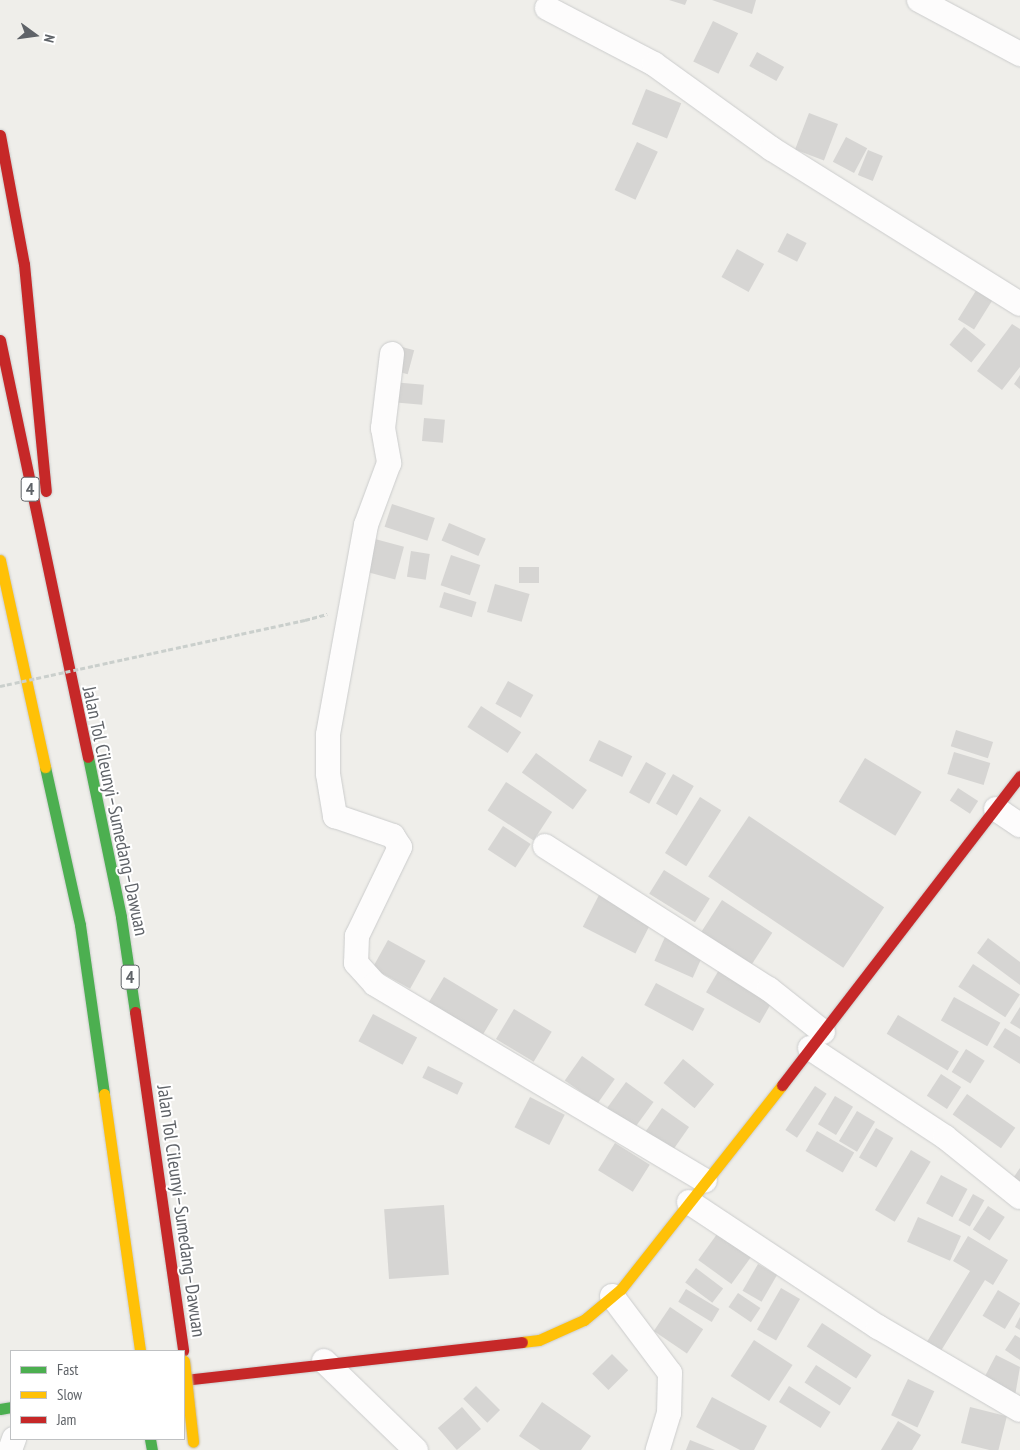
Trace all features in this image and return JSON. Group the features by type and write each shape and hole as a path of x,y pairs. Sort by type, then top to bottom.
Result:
{"main road":[{"path":"0,135 24,264 60,638"},
{"name":"Jalan Tol Cileunyi–Sumedang–Dawuan","path":"0,340 60,638 121,918 183,1350"},
{"path":"0,560 80,925 140,1350"},
{"path":"185,1380 324,1361 539,1340 584,1320 612,1296 689,1202 1020,776"},
{"name":"Jalan Tol Cileunyi–Sumedang–Dawuan","path":"185,1370 194,1446"}],"street":[{"path":"919,0 1020,54"},
{"path":"547,8 603,34 654,64 772,149 1020,304"},
{"path":"392,354 383,428 389,463 366,526 328,735 328,774 335,816 393,836 400,847 357,936 356,963 375,984 705,1181"},
{"path":"996,809 1020,825"},
{"path":"545,846 769,989 816,1040 945,1137 1020,1197"},
{"path":"689,1202 854,1312 1020,1410"},
{"path":"612,1296 670,1372 669,1413 658,1450"},
{"path":"324,1361 416,1450"}],"path":[{"path":"0,686 305,620"}],"building":[{"path":"669,0 687,0 685,5"},
{"path":"712,0 756,0 752,14"},
{"path":"713,21 738,33 718,74 693,61"},
{"path":"757,52 784,67 776,81 749,66"},
{"path":"646,89 681,103 667,138 632,124"},
{"path":"809,113 838,124 824,161 795,149"},
{"path":"846,137 867,148 854,173 833,162"},
{"path":"637,142 658,152 635,200 615,190"},
{"path":"868,150 883,156 873,181 858,175"},
{"path":"787,233 807,243 797,262 777,252"},
{"path":"737,249 764,264 749,292 721,277"},
{"path":"977,289 993,299 974,330 958,320"},
{"path":"1012,324 1020,329 1020,367 1002,390 977,371"},
{"path":"964,327 986,345 971,362 950,345"},
{"path":"391,344 414,350 408,374 385,368"},
{"path":"1020,375 1020,389 1014,384"},
{"path":"392,382 424,385 422,405 390,402"},
{"path":"424,418 445,420 443,443 422,441"},
{"path":"392,504 435,518 427,541 385,527"},
{"path":"449,523 486,539 478,556 442,540"},
{"path":"375,539 404,547 395,580 366,572"},
{"path":"411,551 430,554 426,580 407,577"},
{"path":"451,555 480,565 470,595 441,585"},
{"path":"519,567 539,567 539,583 519,583"},
{"path":"495,584 530,594 522,622 487,612"},
{"path":"444,592 477,602 472,617 439,607"},
{"path":"508,681 533,695 521,718 495,704"},
{"path":"481,706 521,732 508,753 467,727"},
{"path":"956,730 993,742 988,758 951,746"},
{"path":"599,740 632,756 622,777 589,761"},
{"path":"954,752 990,763 984,785 947,774"},
{"path":"536,753 587,790 573,809 522,772"},
{"path":"865,758 922,792 895,836 839,802"},
{"path":"646,762 666,773 649,804 629,793"},
{"path":"673,774 694,786 677,815 656,803"},
{"path":"506,782 552,812 534,840 487,811"},
{"path":"958,788 978,801 970,814 950,801"},
{"path":"700,797 721,810 686,866 665,853"},
{"path":"749,816 884,907 843,968 708,877"},
{"path":"503,826 531,844 515,867 488,849"},
{"path":"664,870 710,899 695,922 649,894"},
{"path":"601,891 654,918 635,953 583,927"},
{"path":"722,900 772,933 751,966 700,934"},
{"path":"665,937 703,954 693,978 654,961"},
{"path":"988,938 1020,962 1020,985 977,953"},
{"path":"388,940 426,961 410,989 372,968"},
{"path":"973,964 1020,994 1005,1017 958,987"},
{"path":"720,968 774,999 760,1023 706,992"},
{"path":"444,977 498,1009 479,1040 425,1008"},
{"path":"656,983 705,1009 693,1031 644,1005"},
{"path":"954,997 1000,1023 987,1046 941,1021"},
{"path":"1020,1007 1020,1029 1010,1023"},
{"path":"514,1009 552,1032 534,1062 496,1039"},
{"path":"373,1014 417,1037 403,1065 358,1041"},
{"path":"898,1015 959,1052 948,1070 887,1034"},
{"path":"1005,1028 1020,1037 1020,1064 993,1047"},
{"path":"966,1049 985,1061 970,1084 952,1072"},
{"path":"582,1056 615,1079 598,1104 565,1081"},
{"path":"683,1059 714,1084 695,1108 663,1083"},
{"path":"428,1066 463,1083 457,1095 422,1078"},
{"path":"941,1074 961,1087 947,1109 927,1096"},
{"path":"626,1082 654,1102 631,1134 603,1114"},
{"path":"815,1086 827,1094 797,1138 785,1130"},
{"path":"967,1094 1015,1128 1001,1148 953,1114"},
{"path":"835,1096 853,1107 836,1135 818,1124"},
{"path":"530,1097 565,1115 549,1145 515,1127"},
{"path":"662,1108 689,1127 671,1153 644,1134"},
{"path":"857,1111 875,1122 857,1152 839,1141"},
{"path":"876,1128 893,1138 876,1167 859,1157"},
{"path":"817,1131 854,1152 843,1172 806,1151"},
{"path":"615,1143 650,1165 633,1192 598,1170"},
{"path":"911,1150 931,1162 895,1222 875,1210"},
{"path":"1020,1168 1020,1192 1009,1184"},
{"path":"941,1175 967,1189 952,1217 926,1203"},
{"path":"973,1194 984,1200 970,1227 958,1220"},
{"path":"444,1205 449,1275 389,1279 384,1209"},
{"path":"988,1206 1005,1217 990,1240 973,1229"},
{"path":"918,1217 961,1236 950,1261 907,1242"},
{"path":"720,1230 753,1254 731,1284 698,1260"},
{"path":"968,1236 1008,1260 993,1285 985,1280 939,1354 925,1345 970,1271 953,1261"},
{"path":"758,1264 777,1275 762,1302 742,1291"},
{"path":"696,1268 723,1288 712,1303 685,1282"},
{"path":"781,1288 800,1299 776,1341 757,1330"},
{"path":"686,1289 719,1309 712,1322 678,1302"},
{"path":"998,1290 1020,1303 1005,1329 983,1316"},
{"path":"738,1293 760,1308 751,1322 728,1307"},
{"path":"670,1307 703,1329 687,1353 654,1331"},
{"path":"1020,1317 1020,1330 1015,1327"},
{"path":"822,1323 871,1355 856,1379 807,1346"},
{"path":"1015,1335 1020,1338 1020,1360 1005,1350"},
{"path":"754,1340 793,1365 769,1401 731,1376"},
{"path":"612,1354 628,1370 608,1390 592,1374"},
{"path":"996,1355 1020,1367 1015,1396 983,1380"},
{"path":"816,1365 851,1388 840,1405 805,1383"},
{"path":"908,1379 934,1391 917,1428 891,1415"},
{"path":"476,1386 500,1410 487,1423 463,1399"},
{"path":"789,1386 831,1412 820,1428 779,1402"},
{"path":"712,1397 767,1426 754,1450 740,1450 696,1427"},
{"path":"542,1402 591,1436 581,1450 540,1450 519,1436"},
{"path":"462,1407 481,1429 457,1450 438,1428"},
{"path":"970,1407 1007,1416 998,1450 990,1450 961,1443"},
{"path":"898,1421 921,1435 912,1450 881,1450"},
{"path":"690,1440 715,1450 686,1450"}],"traffic: fast":[{"path":"88,757 121,917 135,1012"},
{"path":"45,767 80,925 104,1094"},
{"path":"0,1409 10,1407"},
{"path":"150,1440 152,1450"}],"traffic: slow":[{"path":"0,560 45,767"},
{"path":"522,1342 539,1340 584,1320 621,1289 782,1085"},
{"path":"104,1094 140,1350"},
{"path":"185,1370 193,1441"}],"traffic: jam":[{"path":"0,135 24,264 46,491"},
{"path":"0,340 88,757"},
{"path":"782,1085 1020,776"},
{"path":"135,1012 183,1350"},
{"path":"185,1380 522,1342"}]}
